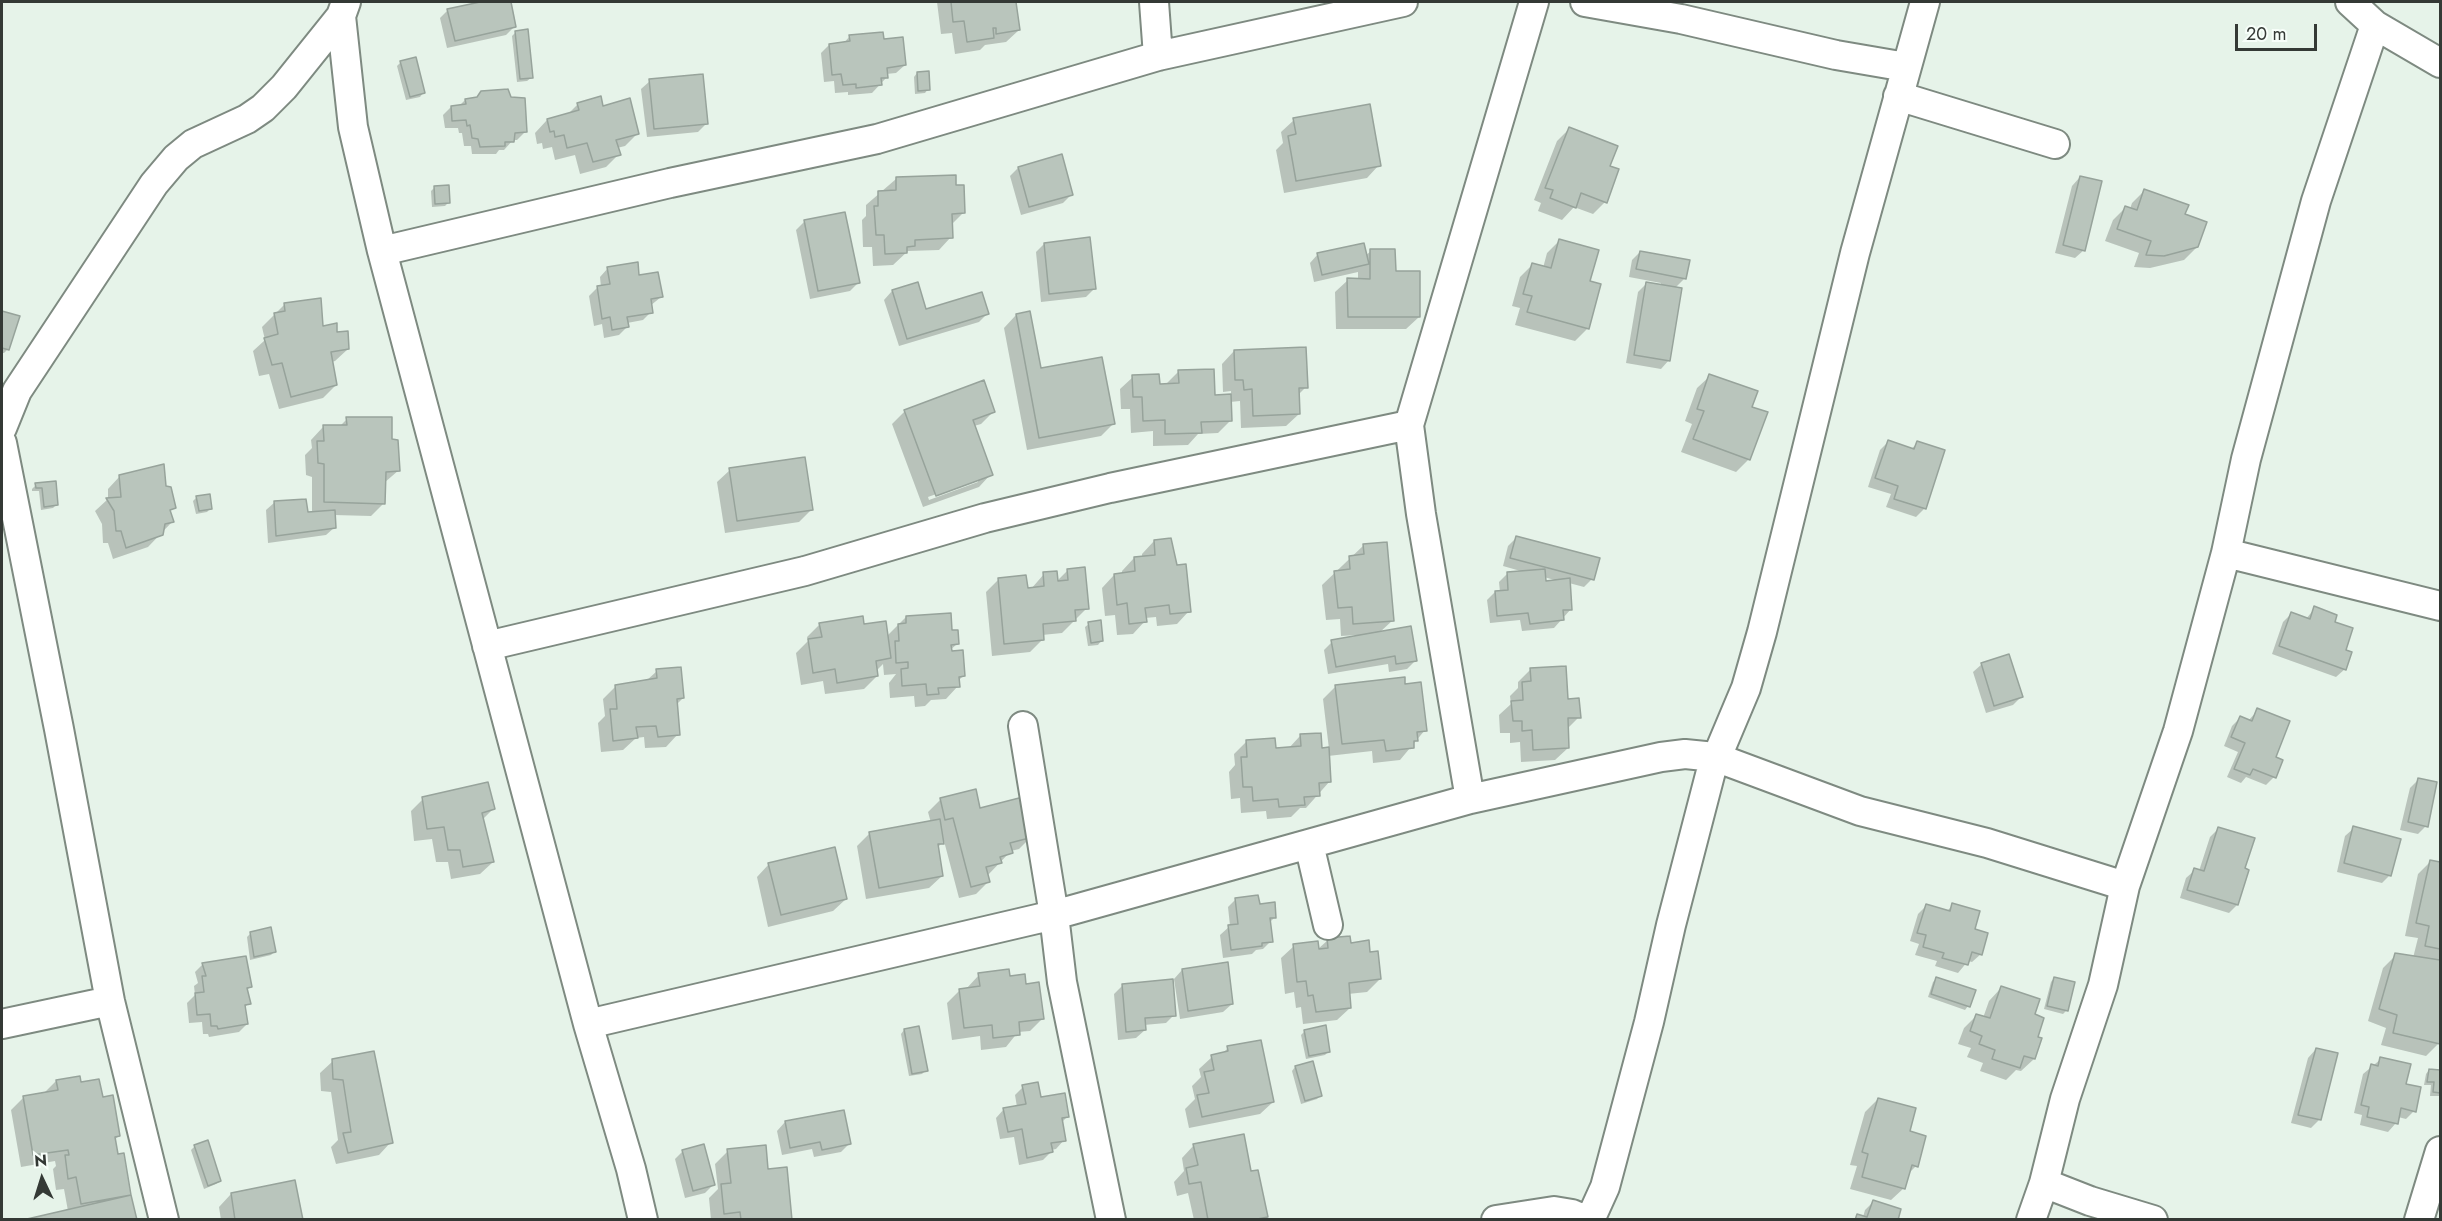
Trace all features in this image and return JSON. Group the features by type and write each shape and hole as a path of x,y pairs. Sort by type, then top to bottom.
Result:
{"street":[{"path":"1154,2 1158,56"},
{"path":"382,251 670,183 878,139 1158,56 1402,2"},
{"path":"1470,799 1421,514 1408,424 1534,2"},
{"path":"1585,2 1681,19 1836,55 1906,67"},
{"path":"1496,1220 1554,1211 1588,1220 1600,1201 1649,1022 1671,925 1716,757 1743,697 1762,632 1855,254 1925,2"},
{"path":"2350,2 2375,25 2440,63"},
{"path":"344,9 353,127 382,251 588,1024 631,1169 643,1220"},
{"path":"2,428 16,391 154,184 176,158 193,144 247,119 263,108 285,87 344,9"},
{"path":"2031,1220 2044,1184 2065,1099 2103,985 2125,886 2178,731 2226,553 2246,459 2316,201 2375,25"},
{"path":"1898,96 2055,144"},
{"path":"487,646 805,571 985,518 1122,485 1408,424"},
{"path":"2,443 8,522 59,729 110,1001 164,1220"},
{"path":"2226,553 2440,606"},
{"path":"1023,726 1054,915 1062,982 1111,1220"},
{"path":"588,1024 1054,915 1470,799 1661,758 1695,754 1716,757 1860,811 1987,843 2125,886"},
{"path":"1309,844 1328,925"},
{"path":"2,1024 110,1001"},
{"path":"2419,1220 2440,1151"},
{"path":"2044,1184 2153,1220"}],"building":[{"path":"480,2 511,2 516,27 455,41 447,9"},
{"path":"951,2 1016,2 1020,30 996,34 996,28 993,28 994,38 967,42 964,21 953,22"},
{"path":"528,29 533,78 520,79 515,31"},
{"path":"883,32 884,39 903,37 906,65 887,68 888,78 881,78 882,85 856,88 856,84 843,85 841,74 832,75 829,44 850,41 849,35"},
{"path":"416,57 425,93 410,97 400,61"},
{"path":"929,71 930,90 918,91 917,72"},
{"path":"703,74 708,124 654,129 649,79"},
{"path":"508,89 511,97 525,98 527,132 515,133 514,142 505,142 505,146 480,147 478,139 472,138 470,125 467,126 466,120 452,121 451,106 466,104 465,99 477,97 481,91"},
{"path":"601,96 603,106 630,98 639,134 616,140 621,155 593,162 587,143 567,148 564,135 555,137 554,131 550,132 547,119 579,110 577,103"},
{"path":"1370,104 1381,166 1296,181 1288,136 1296,134 1293,118"},
{"path":"1569,127 1618,146 1610,166 1619,169 1607,203 1581,193 1576,208 1550,198 1553,190 1545,188"},
{"path":"1062,154 1073,195 1029,207 1018,167"},
{"path":"956,175 956,185 964,185 965,213 952,214 953,238 915,240 915,246 907,247 907,253 885,254 884,235 876,235 874,206 878,206 878,191 896,190 896,177"},
{"path":"2080,176 2102,181 2085,251 2063,245"},
{"path":"449,185 450,203 435,204 434,186"},
{"path":"2144,189 2189,205 2185,214 2207,222 2198,247 2164,256 2146,255 2151,241 2117,229 2125,206 2137,210"},
{"path":"845,212 860,283 818,291 804,220"},
{"path":"1090,237 1096,289 1049,294 1044,243"},
{"path":"1559,239 1599,250 1590,281 1601,284 1589,329 1527,312 1532,296 1523,294 1532,263 1551,268"},
{"path":"1364,243 1369,264 1322,275 1317,253"},
{"path":"1370,249 1395,249 1396,271 1420,271 1420,317 1348,317 1347,278 1370,279"},
{"path":"1640,251 1690,260 1686,279 1636,269"},
{"path":"638,262 639,275 658,272 663,297 651,299 653,313 627,317 629,327 612,330 610,317 602,319 597,286 610,284 607,267"},
{"path":"918,282 926,309 982,292 989,314 907,339 892,290"},
{"path":"1646,282 1682,288 1670,361 1634,355"},
{"path":"321,298 323,326 337,323 337,332 348,331 349,349 331,352 337,385 291,397 282,363 272,365 264,338 278,334 274,313 285,311 284,303"},
{"path":"2,311 20,316 9,350 2,348"},
{"path":"1030,311 1041,368 1102,357 1115,424 1039,438 1016,314"},
{"path":"1306,347 1308,388 1299,388 1300,414 1253,416 1252,389 1244,390 1243,380 1235,380 1234,350"},
{"path":"1214,369 1215,395 1231,394 1232,421 1201,422 1202,433 1165,434 1165,420 1143,421 1142,397 1133,397 1132,375 1159,374 1160,384 1179,383 1178,370"},
{"path":"1709,374 1758,391 1752,407 1768,412 1750,460 1693,439 1704,411 1697,409"},
{"path":"984,380 995,412 973,420 993,475 936,496 904,410"},
{"path":"346,417 392,417 392,439 398,440 400,471 386,472 385,504 324,502 324,464 318,463 317,441 324,441 323,425 347,425"},
{"path":"1888,440 1914,449 1917,441 1945,450 1926,509 1894,499 1898,486 1875,478"},
{"path":"805,457 813,510 737,521 729,468"},
{"path":"164,464 166,486 171,487 176,508 170,510 174,522 165,524 163,535 126,548 121,531 116,531 114,511 106,498 121,497 119,475"},
{"path":"56,481 58,505 44,507 42,488 36,488 35,483"},
{"path":"210,494 212,509 199,511 196,496"},
{"path":"306,499 308,512 335,510 336,528 276,536 274,501"},
{"path":"1516,536 1600,558 1594,580 1510,558"},
{"path":"1171,538 1177,565 1186,564 1191,612 1170,614 1169,605 1145,608 1147,622 1129,624 1127,603 1117,605 1114,574 1135,571 1134,557 1155,555 1154,540"},
{"path":"1387,542 1394,621 1353,624 1352,607 1338,608 1334,571 1350,569 1349,556 1364,554 1363,544"},
{"path":"1085,567 1089,609 1075,610 1076,621 1043,624 1044,640 1004,644 998,578 1026,575 1028,588 1044,586 1043,572 1057,571 1058,581 1068,580 1067,569"},
{"path":"1545,569 1546,581 1570,578 1572,610 1563,610 1564,620 1530,624 1528,613 1497,616 1495,591 1508,590 1507,572"},
{"path":"2314,606 2337,615 2335,622 2353,628 2346,650 2352,652 2346,670 2279,646 2291,612 2310,619"},
{"path":"951,613 952,630 958,630 959,644 951,645 952,651 963,650 965,676 959,677 960,687 938,688 939,694 927,695 926,684 902,686 901,669 908,668 908,662 896,663 895,641 899,641 898,624 906,623 906,616"},
{"path":"863,616 864,624 886,621 891,658 876,661 878,676 837,683 835,669 813,673 808,639 822,637 819,623"},
{"path":"1101,620 1103,641 1091,643 1088,622"},
{"path":"1411,626 1417,661 1396,664 1395,656 1336,667 1331,640"},
{"path":"2009,654 2023,697 1994,706 1981,663"},
{"path":"1566,666 1568,699 1579,698 1581,718 1568,718 1569,748 1533,750 1532,730 1522,731 1522,721 1513,721 1511,701 1523,700 1522,682 1531,681 1530,668"},
{"path":"681,667 684,698 677,699 680,735 658,737 656,726 636,727 638,738 613,741 610,709 617,709 615,685 657,678 656,669"},
{"path":"1405,677 1405,684 1421,682 1427,731 1417,732 1418,741 1414,741 1414,748 1386,751 1384,740 1342,744 1335,685"},
{"path":"2257,708 2290,721 2276,757 2283,760 2276,778 2253,769 2250,775 2234,769 2245,743 2231,737 2240,716 2252,721"},
{"path":"1321,733 1322,748 1329,747 1331,782 1319,783 1320,796 1304,797 1305,805 1279,807 1278,799 1253,801 1252,787 1243,787 1241,757 1247,757 1246,740 1275,738 1276,748 1301,746 1300,734"},
{"path":"2418,778 2437,782 2428,827 2408,822"},
{"path":"488,782 495,809 482,813 494,862 463,867 460,850 448,850 444,827 427,829 422,797"},
{"path":"976,789 980,808 1023,797 1033,837 1010,843 1013,853 1000,857 1002,863 986,867 990,882 971,887 953,818 945,820 940,798"},
{"path":"940,819 944,844 938,844 943,876 879,888 869,832"},
{"path":"2353,826 2401,839 2391,876 2344,863"},
{"path":"2218,827 2255,838 2245,868 2249,870 2238,905 2187,890 2194,868 2204,871"},
{"path":"835,847 847,899 781,915 768,863"},
{"path":"2430,860 2440,862 2440,949 2425,946 2429,926 2416,923"},
{"path":"1258,895 1260,904 1275,902 1276,918 1270,918 1273,942 1262,943 1262,946 1231,950 1228,925 1238,924 1235,898"},
{"path":"1952,903 1980,911 1975,929 1988,933 1982,955 1972,952 1968,965 1942,958 1944,953 1923,947 1926,935 1917,933 1926,904 1950,911"},
{"path":"271,927 276,952 254,957 250,932"},
{"path":"1350,936 1351,943 1369,940 1370,952 1378,951 1381,979 1349,983 1351,1008 1316,1012 1313,995 1308,996 1306,981 1297,982 1293,944 1318,941 1319,949 1328,948 1327,938"},
{"path":"2395,953 2440,960 2440,1044 2393,1033 2397,1015 2379,1009"},
{"path":"246,956 252,987 247,988 251,1004 245,1005 248,1024 218,1029 217,1026 211,1026 210,1014 197,1015 195,993 204,992 202,976 206,976 202,963"},
{"path":"1228,962 1233,1004 1188,1011 1182,969"},
{"path":"1009,969 1010,976 1025,974 1026,984 1039,982 1044,1019 1019,1022 1020,1035 993,1038 992,1025 964,1028 959,989 980,986 978,973"},
{"path":"1936,977 1976,990 1970,1007 1931,994"},
{"path":"2054,977 2075,982 2068,1011 2047,1006"},
{"path":"1173,979 1176,1016 1145,1018 1146,1030 1126,1032 1122,984"},
{"path":"2001,986 2040,999 2035,1014 2044,1018 2038,1037 2042,1038 2035,1059 2024,1056 2020,1068 1992,1059 1995,1050 1979,1044 1982,1036 1970,1031 1976,1014 1990,1018"},
{"path":"1326,1025 1330,1052 1309,1056 1304,1030"},
{"path":"919,1026 928,1071 912,1074 904,1029"},
{"path":"1261,1040 1274,1102 1202,1117 1197,1095 1209,1093 1204,1072 1214,1070 1211,1055 1228,1051 1227,1046"},
{"path":"2316,1048 2338,1053 2321,1120 2298,1115"},
{"path":"374,1051 393,1143 348,1153 343,1133 351,1132 343,1080 333,1079 332,1059"},
{"path":"2380,1057 2411,1064 2406,1084 2421,1087 2416,1112 2401,1108 2398,1124 2367,1117 2369,1107 2361,1105 2371,1064 2378,1066"},
{"path":"1313,1061 1322,1096 1305,1101 1295,1066"},
{"path":"2429,1069 2440,1070 2440,1093 2433,1092 2434,1082 2427,1082"},
{"path":"80,1076 81,1082 99,1079 103,1097 113,1095 120,1136 115,1137 118,1154 124,1153 131,1195 81,1204 76,1177 68,1179 65,1155 69,1155 68,1150 33,1155 23,1096 58,1090 56,1080"},
{"path":"1038,1082 1041,1097 1065,1093 1069,1117 1062,1118 1066,1141 1051,1143 1053,1152 1027,1158 1022,1129 1008,1132 1003,1108 1026,1104 1022,1085"},
{"path":"1878,1098 1916,1108 1910,1131 1926,1136 1918,1167 1912,1165 1905,1189 1862,1177 1868,1154 1862,1152"},
{"path":"844,1110 851,1144 822,1150 820,1142 790,1148 785,1121"},
{"path":"1244,1134 1251,1171 1258,1170 1268,1217 1252,1220 1208,1220 1201,1182 1189,1184 1186,1168 1198,1165 1193,1144"},
{"path":"208,1140 221,1181 208,1186 194,1145"},
{"path":"704,1144 715,1185 693,1191 682,1150"},
{"path":"766,1145 768,1169 787,1167 792,1220 741,1220 740,1212 724,1214 721,1184 731,1183 727,1149"},
{"path":"295,1180 303,1220 235,1220 231,1193"},
{"path":"131,1195 137,1220 27,1220 27,1219"},
{"path":"1873,1200 1901,1209 1898,1220 1855,1220 1857,1214 1867,1217"}]}
